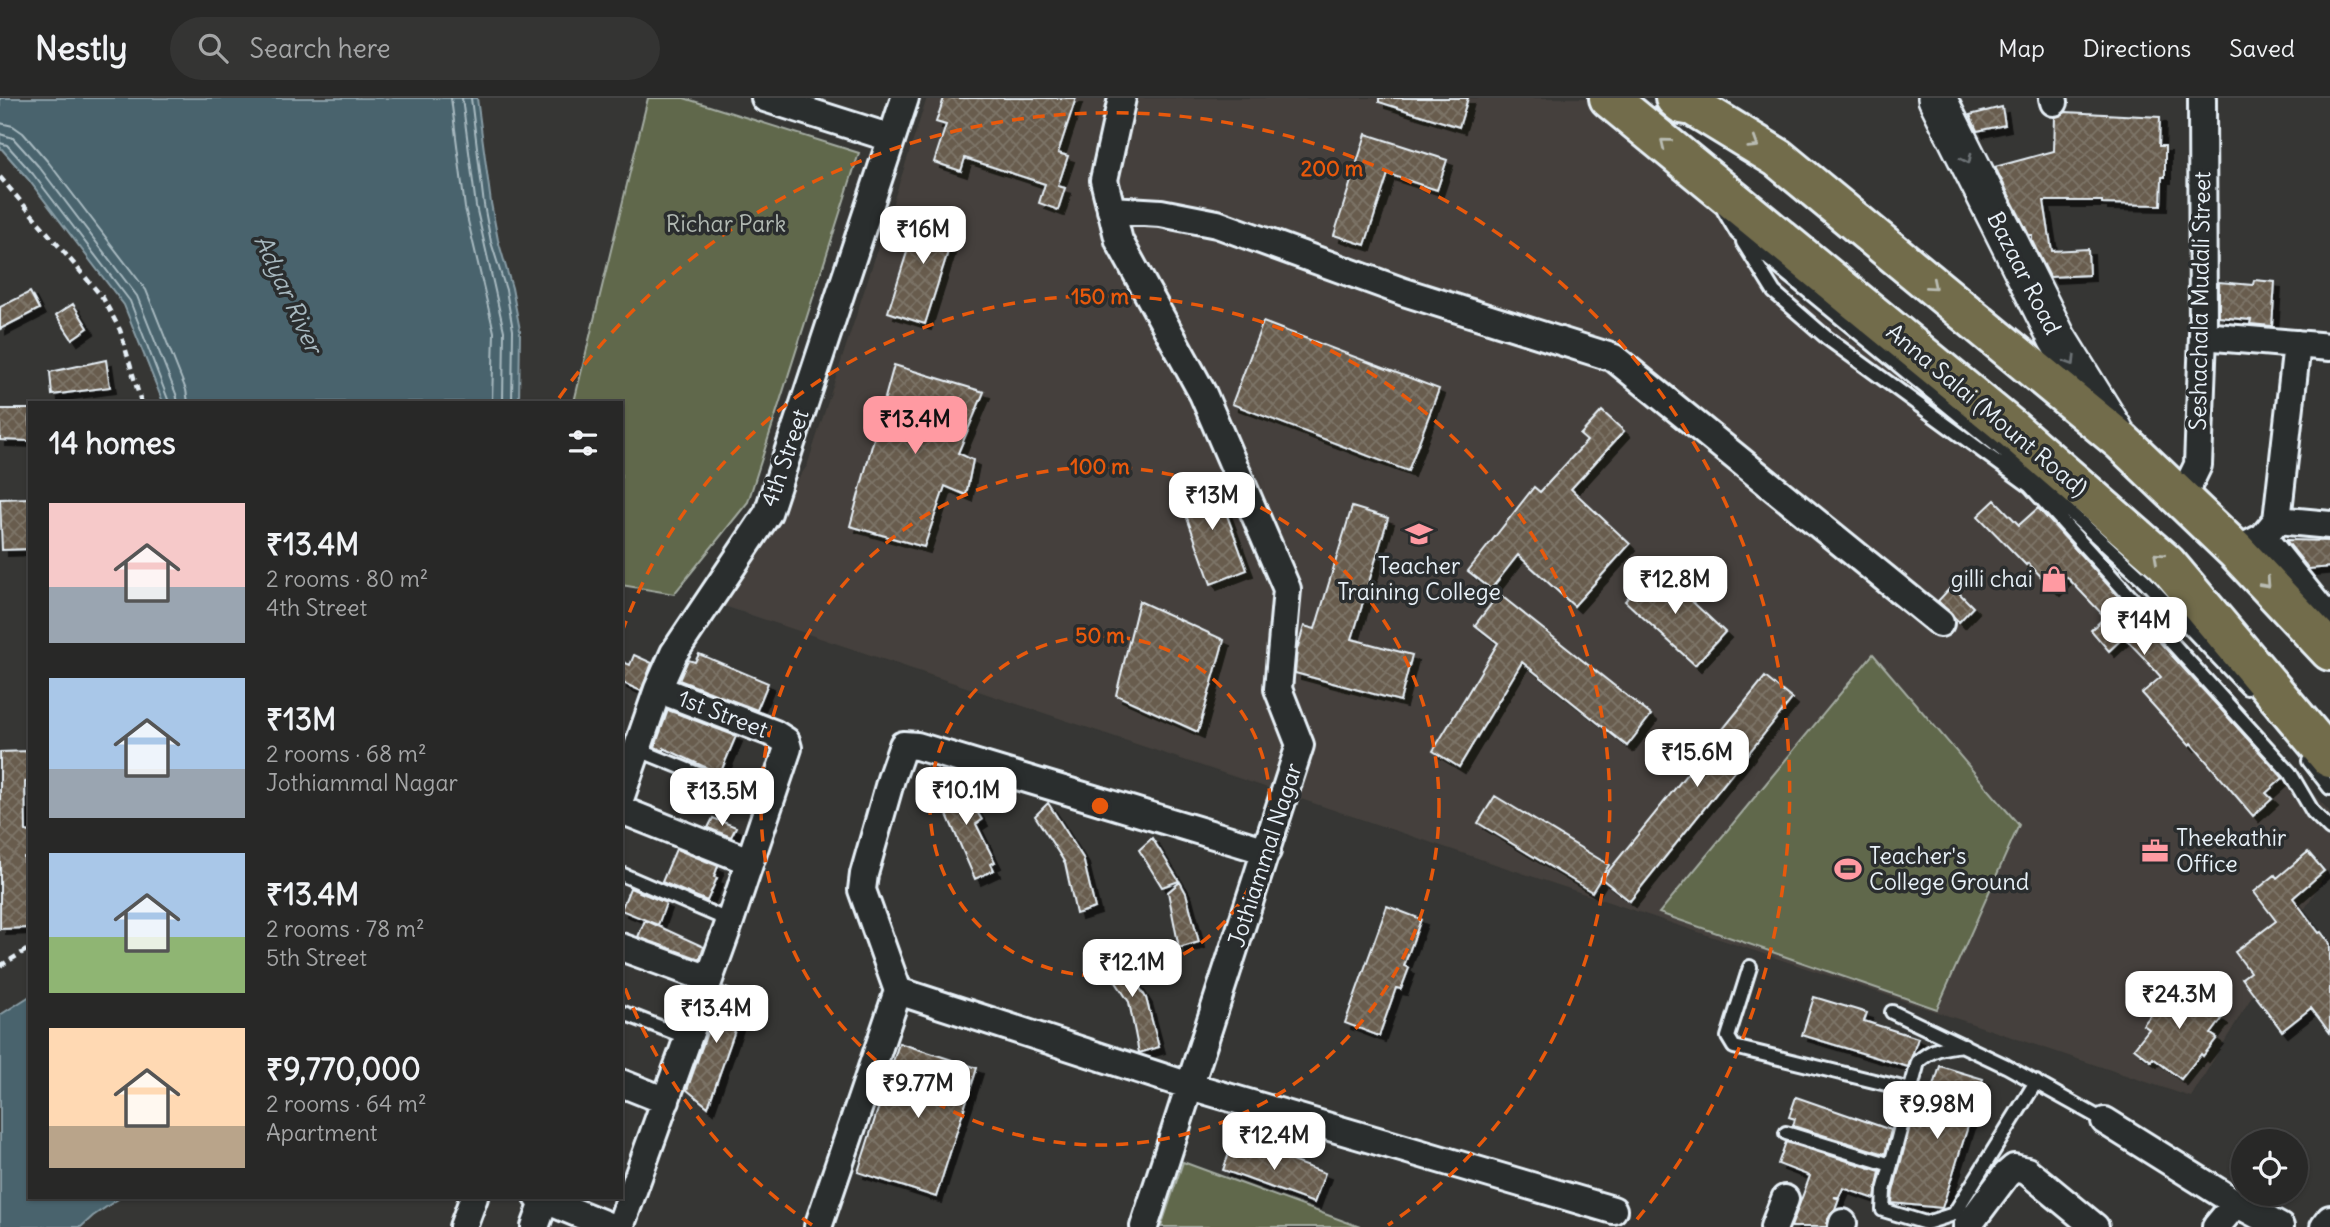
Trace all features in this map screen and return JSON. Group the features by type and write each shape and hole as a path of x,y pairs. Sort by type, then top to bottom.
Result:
{"main road":[{"name":"Anna Salai (Mount Road)","path":"1609,98 2012,429 2166,563 2315,754"},
{"path":"1689,101 1778,158 2122,442 2181,500 2259,536 2330,651"}],"street":[{"path":"765,98 891,138"},
{"name":"4th Street","path":"623,791 658,689 674,653 768,513 905,98"},
{"name":"Jothiammal Nagar","path":"1122,98 1104,180 1119,241 1203,394 1287,589 1278,689 1300,745 1144,1227"},
{"name":"Bazaar Road","path":"1937,98 2057,338 2122,442"},
{"name":"Seshachala Mudali Street","path":"2181,500 2198,465 2203,336 2202,98"},
{"path":"1111,210 1161,213 1217,224 1404,292 1614,358 1940,623"},
{"path":"2203,336 2330,347"},
{"path":"2259,536 2297,344"},
{"path":"2259,536 2330,525"},
{"path":"2259,536 2319,607 2330,615"},
{"name":"1st Street","path":"658,689 775,734 786,741 787,757 769,803"},
{"path":"818,1227 898,991 862,890 884,803 903,745 1266,851"},
{"path":"620,1227 730,921 769,803"},
{"path":"623,811 749,861"},
{"path":"623,948 709,979"},
{"path":"898,991 1190,1086 1613,1210"},
{"path":"623,1084 666,1101"},
{"path":"2105,1121 2231,1200"},
{"path":"1967,1227 2014,1168 2026,1171 2095,1227"},
{"path":"463,1227 473,1199"},
{"path":"536,1227 543,1199"},
{"path":"545,1199 611,1227"},
{"path":"1774,1227 1785,1199"},
{"path":"2216,1227 2234,1206"},
{"path":"2242,1206 2280,1227"},
{"path":"2324,1227 2330,1219"}],"lane":[{"path":"1695,167 1774,292 1827,338 2030,486 2290,773 2313,811 2330,829"},
{"path":"1737,233 2002,450 2145,581 2259,700"},
{"path":"639,750 769,803"},
{"path":"2315,754 2330,788"},
{"path":"623,875 730,921"},
{"path":"1750,967 1728,1037 1734,1047 1911,1090"},
{"path":"1892,1012 1964,1045 2105,1121"},
{"path":"623,1013 688,1038"},
{"path":"1964,1045 1941,1047 1928,1052 1918,1062 1884,1191 1883,1210 1926,1223 1954,1214 2036,1082"},
{"path":"1786,1133 1891,1165"}],"path":[{"path":"0,177 103,298 120,330 141,401"},
{"path":"0,966 28,949"}],"shaded area":[{"name":"Teacher Training College","path":"927,98 1598,98 1752,211 1788,291 2010,462 2330,812 2330,867 2191,1097 712,602 807,466"}],"green space":[{"name":"Richar Park","path":"648,98 684,98 859,153 748,502 674,594 623,585 623,401 574,401"},
{"name":"Teacher's College Ground","path":"1873,654 2019,825 1937,1009 1659,913"},
{"path":"1183,1162 1360,1227 1161,1227"}],"water":[{"name":"Adyar River","path":"0,98 477,98 491,203 520,330 519,401 163,401 124,305 28,179 0,147"},
{"path":"28,997 28,1199 118,1199 81,1227 0,1227 0,1015"}],"building":[{"path":"944,98 1076,98 1058,153 1068,156 1058,186 1065,188 1058,210 1039,203 1045,184 965,158 961,171 934,162 946,125 936,122"},
{"path":"1379,98 1468,98 1459,127 1379,102"},
{"path":"2002,107 2005,125 1977,131 1970,115"},
{"path":"2066,112 2160,117 2159,146 2165,146 2165,177 2162,177 2161,205 2044,201 2052,251 2088,249 2089,275 2050,277 2032,241 2032,235 2029,235 1995,167 2054,151 2055,117"},
{"path":"1366,134 1447,160 1437,190 1388,174 1365,245 1334,235"},
{"path":"921,208 958,220 925,324 888,312"},
{"path":"2254,280 2275,282 2272,326 2250,324 2251,320 2219,317 2219,282 2253,285"},
{"path":"30,292 39,309 0,329 0,307"},
{"path":"73,304 88,328 72,339 56,315"},
{"path":"1263,322 1439,389 1408,471 1232,404"},
{"path":"106,360 110,387 52,395 50,372"},
{"path":"894,365 984,392 958,453 973,460 966,495 945,486 924,547 850,526"},
{"path":"0,409 28,409 28,441 0,440"},
{"path":"1602,411 1624,431 1571,489 1630,544 1574,606 1518,555 1491,589 1468,571 1534,487 1540,492 1587,441 1580,435"},
{"path":"1214,480 1247,570 1211,584 1178,493"},
{"path":"28,498 28,549 2,550 0,499"},
{"path":"1995,500 2019,525 2038,508 2283,778 2266,793 2272,799 2253,816 2191,743 2189,745 2142,693 2161,677 2144,658 2124,637 2109,651 2091,630 2105,617 2067,577 2054,590 1978,516"},
{"path":"1352,507 1388,518 1352,639 1412,655 1400,701 1295,673 1297,650 1304,626 1315,629"},
{"path":"2286,540 2330,541 2330,567 2309,569"},
{"path":"1655,567 1725,632 1695,665 1625,601"},
{"path":"1952,586 1973,607 1959,622 1938,601"},
{"path":"1499,594 1651,715 1627,746 1522,662 1459,767 1433,751 1498,643 1475,625"},
{"path":"1139,601 1224,640 1198,732 1116,695"},
{"path":"699,654 768,683 757,710 679,680 688,660 695,662"},
{"path":"634,655 652,663 641,691 623,683 623,662 630,665"},
{"path":"1765,677 1792,699 1630,901 1602,879"},
{"path":"668,710 736,736 720,774 664,748 664,751 655,747"},
{"path":"28,751 28,781 25,782 28,857 24,857 28,928 0,929 0,752"},
{"path":"957,779 982,820 976,824 995,862 991,864 994,870 975,879 945,810 931,793"},
{"path":"1495,796 1609,865 1592,892 1478,823"},
{"path":"1048,803 1083,858 1095,908 1076,914 1065,863 1035,816"},
{"path":"713,818 736,827 731,837 708,828"},
{"path":"1152,838 1179,881 1162,887 1139,850"},
{"path":"676,849 718,866 714,877 717,878 707,901 662,882"},
{"path":"2308,852 2324,871 2293,898 2330,944 2330,1033 2311,1008 2282,1031 2242,978 2250,972 2235,952 2276,921 2254,892 2275,875 2277,878"},
{"path":"1180,882 1186,893 1199,942 1179,948 1168,892"},
{"path":"630,888 666,903 658,925 623,911"},
{"path":"1387,906 1421,919 1404,966 1409,968 1401,989 1396,988 1379,1036 1345,1023"},
{"path":"645,920 704,947 700,959 638,937"},
{"path":"1112,943 1146,998 1159,1047 1139,1053 1129,1002 1098,955"},
{"path":"2182,981 2196,992 2193,996 2222,1019 2211,1034 2217,1038 2181,1079 2153,1058 2151,1061 2134,1048 2149,1029 2143,1025"},
{"path":"723,987 747,996 708,1107 687,1090"},
{"path":"1814,997 1867,1013 1864,1021 1918,1038 1908,1067 1802,1035"},
{"path":"899,1043 977,1068 936,1197 858,1172"},
{"path":"1940,1066 1983,1079 1942,1208 1892,1203 1910,1126 1921,1129"},
{"path":"1796,1097 1891,1130 1885,1154 1793,1126 1795,1119 1789,1117"},
{"path":"1234,1140 1325,1173 1314,1203 1223,1170"},
{"path":"1786,1142 1880,1171 1875,1199 1843,1188 1839,1197 1834,1197 1839,1199 1828,1219 1827,1227 1791,1227 1810,1176 1778,1164"}],"place":[{"name":"Teacher Training College","path":"1419,534"},
{"name":"gilli chai","path":"2054,579"},
{"name":"Theekathir Office","path":"2155,851"},
{"name":"Teacher's College Ground","path":"1848,869"}]}
